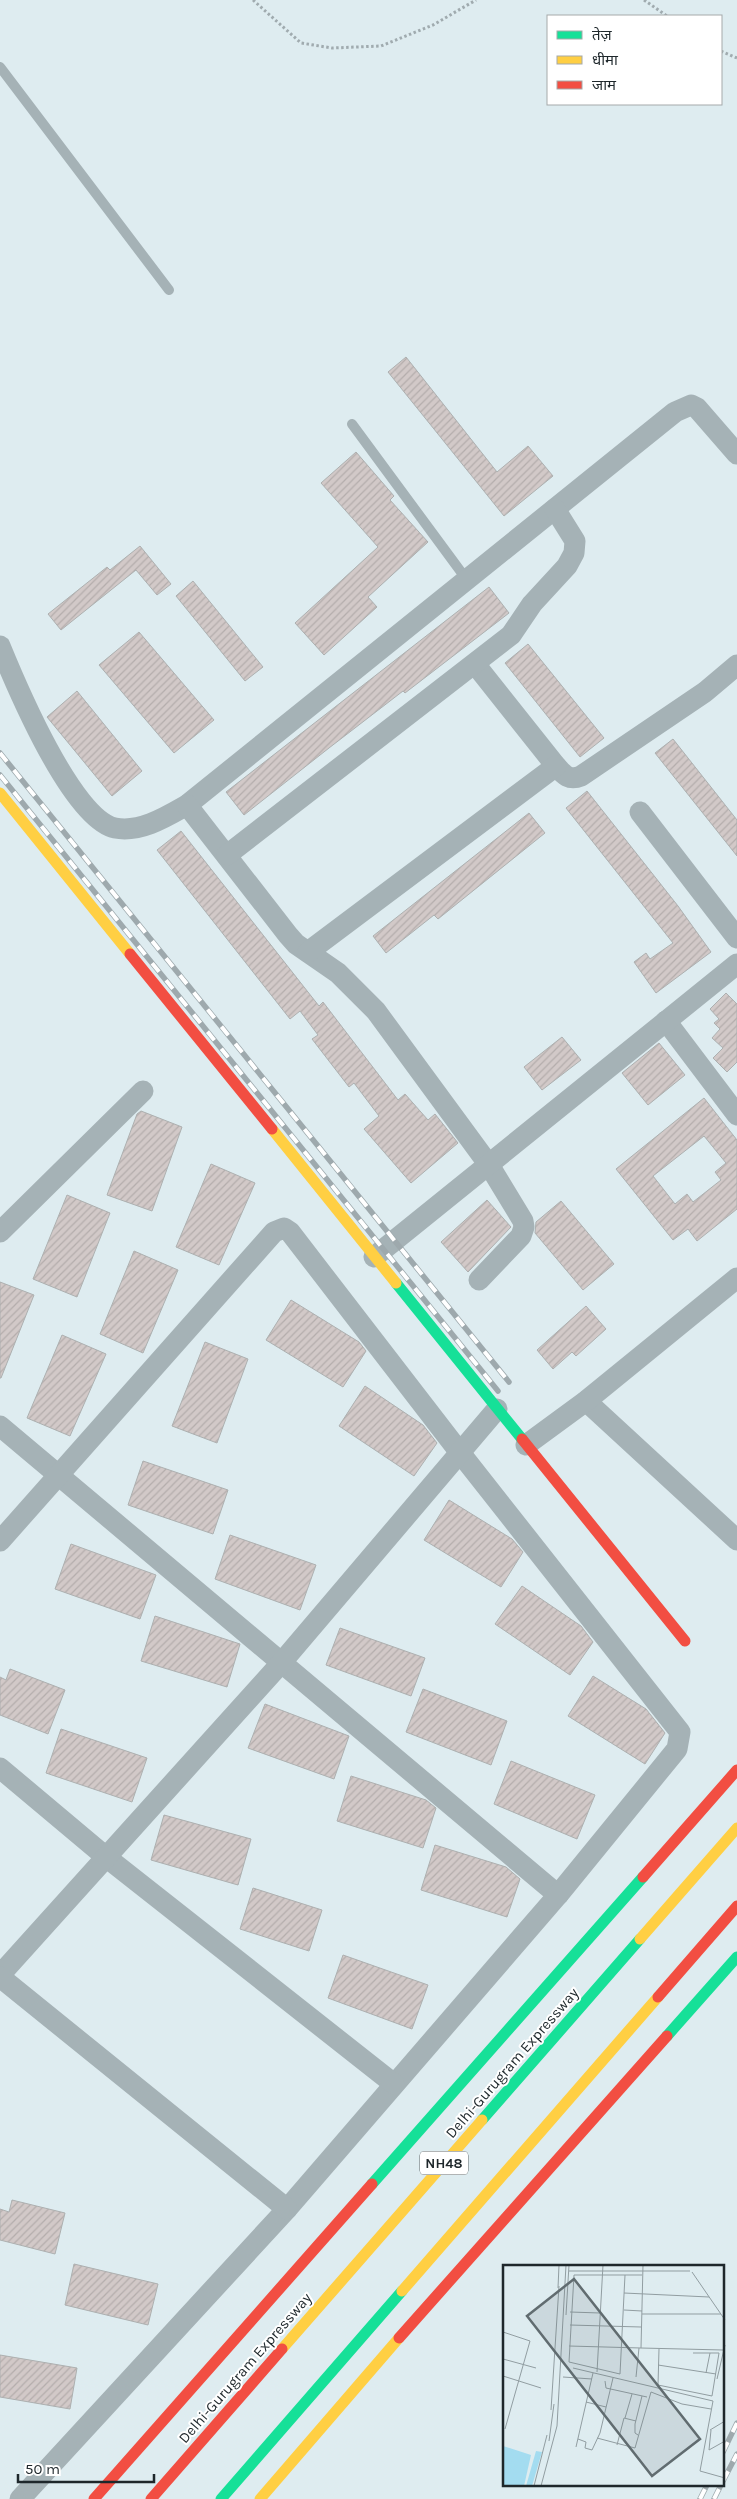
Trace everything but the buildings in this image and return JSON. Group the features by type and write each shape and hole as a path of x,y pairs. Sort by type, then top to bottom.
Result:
{"main road":[{"path":"0,793 685,1641"},
{"path":"94,2499 737,1770"},
{"name":"Delhi-Gurugram Expressway","path":"151,2499 737,1828"},
{"path":"221,2499 737,1906"},
{"path":"260,2499 333,2413 737,1957"}],"street":[{"path":"0,646 24,705 42,741 88,808 100,820 114,828 135,828 160,820 187,805 683,407 691,405 698,408 737,454"},
{"path":"227,855 511,635 532,604 567,566 574,553 575,541 555,509"},
{"path":"475,664 556,766 568,778 572,779 581,776 705,692 737,665"},
{"path":"308,952 556,766"},
{"path":"187,805 288,936 338,973 376,1011 489,1165 516,1208 524,1227 514,1244 479,1280"},
{"path":"640,812 737,938"},
{"path":"374,1257 737,964"},
{"path":"666,1021 737,1115"},
{"path":"0,1232 143,1091"},
{"path":"0,1541 274,1232 280,1228 290,1232 461,1454 680,1732 678,1749 558,1895 287,2209 20,2499"},
{"path":"526,1445 586,1401 737,1278"},
{"path":"586,1401 737,1540"},
{"path":"287,2209 0,1976 282,1662 461,1454 497,1409"},
{"path":"0,1426 558,1895"},
{"path":"0,1768 106,1857 394,2084"}],"lane":[{"path":"0,67 169,290"},
{"path":"352,424 467,580"}],"path":[{"path":"252,0 301,43 332,48 381,46 434,26 476,0"},
{"path":"644,0 666,15"},
{"path":"722,51 737,58"}],"railway":[{"path":"0,753 509,1382"},
{"path":"0,775 498,1391"},
{"path":"724,2450 737,2423"},
{"path":"724,2479 737,2454"},
{"path":"700,2499 706,2486"},
{"path":"714,2499 720,2486"}],"traffic: fast":[{"path":"396,1283 522,1439"},
{"path":"372,2184 643,1877"},
{"path":"482,2120 640,1939"},
{"path":"667,2036 737,1957"},
{"path":"221,2499 402,2291"}],"traffic: slow":[{"path":"0,793 130,954"},
{"path":"272,1129 396,1283"},
{"path":"640,1939 737,1828"},
{"path":"402,2291 658,1997"},
{"path":"282,2349 482,2120"},
{"path":"260,2499 399,2338"}],"traffic: jam":[{"path":"130,954 272,1129"},
{"path":"522,1439 685,1641"},
{"path":"643,1877 737,1770"},
{"path":"658,1997 737,1906"},
{"path":"399,2338 667,2036"},
{"path":"94,2499 372,2184"},
{"path":"151,2499 282,2349"}]}
